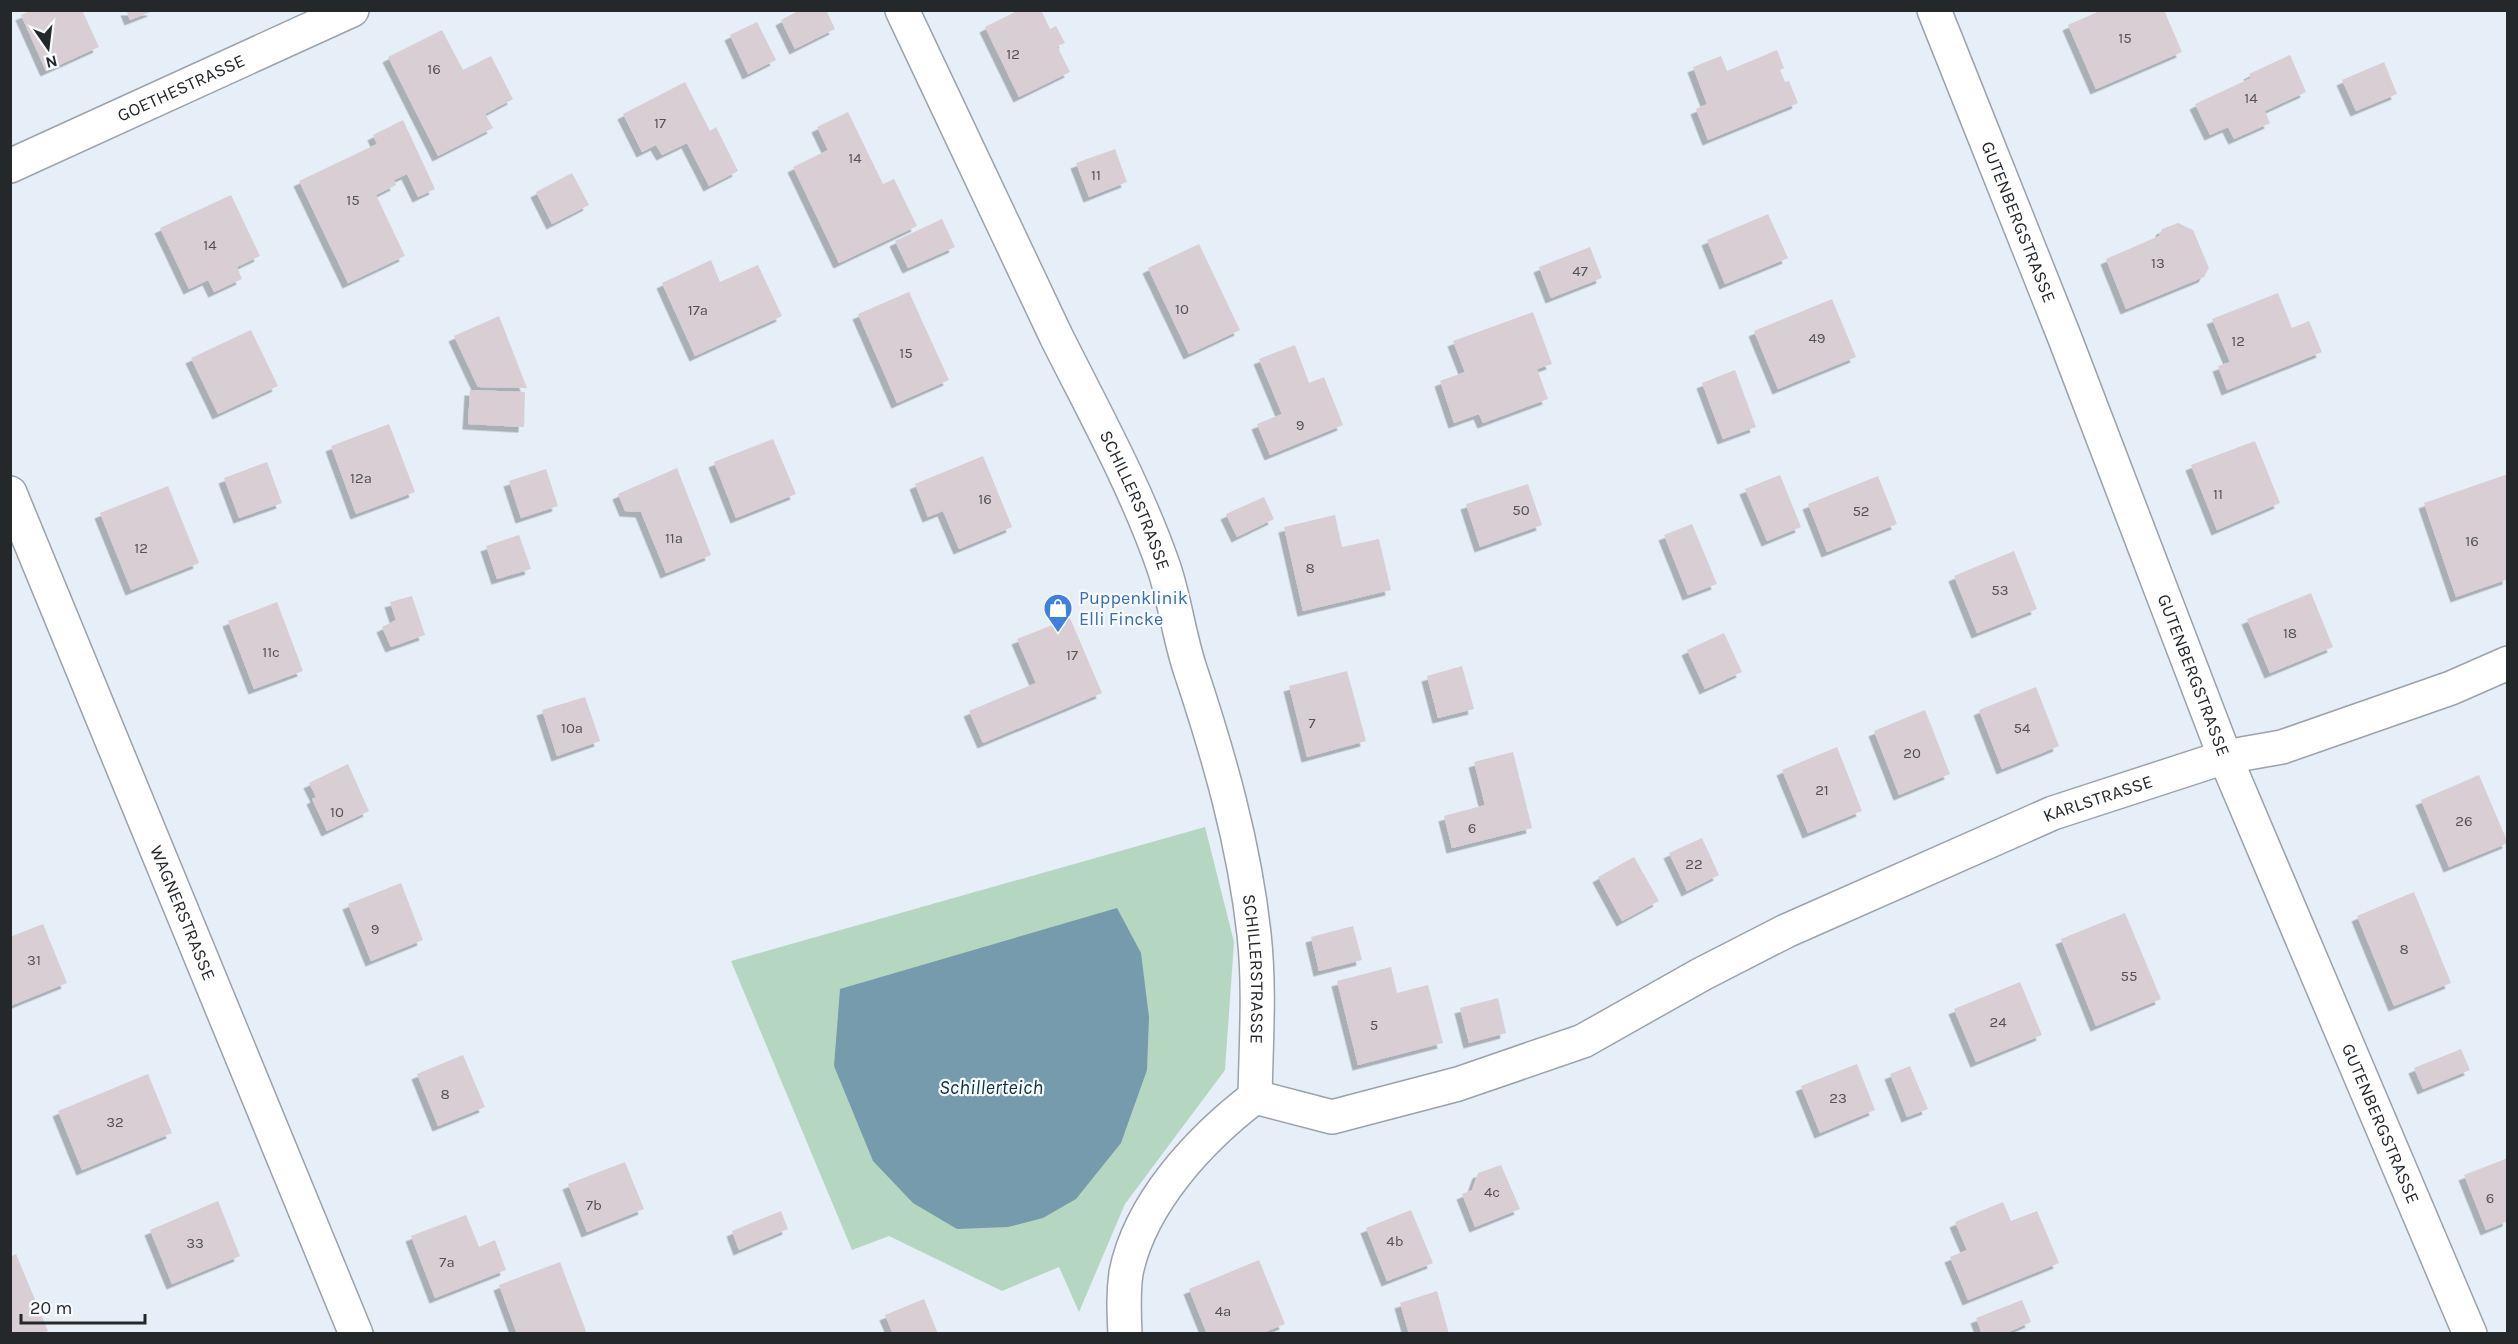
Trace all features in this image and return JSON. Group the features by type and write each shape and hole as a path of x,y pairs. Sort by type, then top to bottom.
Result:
{"street":[{"name":"GOETHESTRASSE","path":"10,166 352,10"},
{"name":"SCHILLERSTRASSE","path":"902,10 1123,469 1164,569 1189,665 1212,734 1232,807 1246,874 1255,947 1257,1012 1255,1097"},
{"name":"GUTENBERGSTRASSE","path":"1934,10 2064,336 2225,757 2470,1334"},
{"name":"WAGNERSTRASSE","path":"10,493 356,1334"},
{"name":"KARLSTRASSE","path":"1255,1097 1332,1117 1458,1084 1583,1041 1702,974 1786,931 2054,813 2225,757 2282,747 2451,688 2508,663"},
{"path":"1125,1334 1123,1306 1126,1273 1134,1248 1153,1208 1180,1167 1223,1121 1255,1097"}],"green space":[{"path":"1205,827 1234,942 1225,1070 1125,1204 1079,1312 1059,1267 1002,1291 889,1236 852,1250 731,961"}],"water":[{"name":"Schillerteich","path":"1117,908 1141,953 1149,1017 1147,1070 1121,1143 1076,1199 1043,1218 1008,1227 957,1229 913,1203 873,1161 834,1066 840,989"}],"building":[{"path":"32,10 82,10 99,47 46,71 21,15"},
{"path":"126,10 153,10 153,11 130,20"},
{"path":"800,10 826,10 835,29 795,49 781,20"},
{"path":"1019,10 1041,10 1050,29 1056,26 1065,43 1057,46 1070,72 1019,97 985,27"},
{"path":"2102,10 2164,10 2182,52 2096,89 2068,25"},
{"path":"757,22 776,60 748,74 730,35"},
{"path":"442,30 463,70 491,56 513,99 485,114 493,128 438,156 388,57"},
{"path":"1777,50 1784,68 1780,70 1785,82 1789,81 1798,103 1708,140 1696,109 1707,104 1693,67 1721,56 1727,71"},
{"path":"2290,55 2306,92 2265,111 2270,123 2234,139 2228,127 2210,135 2195,104 2251,78 2249,74"},
{"path":"2384,62 2397,94 2356,111 2342,80"},
{"path":"685,82 710,131 716,127 738,171 709,186 687,143 662,155 656,145 642,152 623,114"},
{"path":"848,112 883,184 894,179 917,226 839,263 793,167 828,150 817,127"},
{"path":"403,120 435,189 418,197 407,174 394,180 396,185 376,195 405,256 348,283 299,181 377,144 373,135"},
{"path":"1115,149 1127,182 1089,197 1076,163"},
{"path":"572,173 589,205 552,224 536,192"},
{"path":"231,195 260,256 237,267 242,279 214,292 208,280 189,289 160,228"},
{"path":"1768,214 1788,258 1725,284 1707,240"},
{"path":"942,219 955,247 908,268 895,241"},
{"path":"2178,223 2193,230 2209,268 2204,277 2126,309 2106,259 2159,236 2162,229"},
{"path":"1199,244 1240,330 1189,354 1148,268"},
{"path":"1590,247 1602,278 1551,298 1539,267"},
{"path":"711,260 720,282 758,265 782,316 695,356 662,283"},
{"path":"909,292 949,380 897,403 858,314"},
{"path":"2278,293 2292,328 2309,321 2322,352 2227,390 2218,366 2230,362 2212,319"},
{"path":"1832,299 1856,357 1778,389 1754,331"},
{"path":"1533,312 1552,364 1537,369 1548,399 1483,423 1479,414 1454,423 1440,381 1465,372 1453,341"},
{"path":"499,316 527,388 478,387 454,336"},
{"path":"251,330 278,386 218,414 191,358"},
{"path":"1295,345 1309,383 1324,377 1343,425 1270,455 1257,424 1282,414 1259,359"},
{"path":"1735,370 1756,427 1723,439 1702,383"},
{"path":"470,390 525,392 524,427 468,424"},
{"path":"389,424 415,492 356,514 331,446"},
{"path":"773,439 796,494 736,518 714,462"},
{"path":"2255,441 2280,503 2217,530 2191,465"},
{"path":"983,456 1012,527 959,549 943,511 928,517 915,484"},
{"path":"267,462 282,503 239,518 224,478"},
{"path":"677,468 711,555 666,573 641,512 625,511 618,494"},
{"path":"546,469 558,506 521,518 509,481"},
{"path":"2508,474 2508,579 2456,597 2424,503"},
{"path":"1780,475 1801,527 1767,541 1745,489"},
{"path":"1878,476 1897,524 1827,552 1808,504"},
{"path":"1528,484 1542,525 1480,547 1466,504"},
{"path":"168,486 199,563 131,590 100,513"},
{"path":"1264,497 1274,519 1237,537 1226,514"},
{"path":"1335,515 1342,547 1379,539 1391,590 1303,611 1284,527"},
{"path":"1692,524 1717,584 1688,595 1664,535"},
{"path":"519,535 531,569 497,579 486,546"},
{"path":"2014,551 2037,609 1977,633 1954,576"},
{"path":"2311,593 2333,647 2270,673 2247,619"},
{"path":"412,596 425,635 391,647 382,627 396,620 390,602"},
{"path":"277,602 303,671 254,689 228,621"},
{"path":"1070,618 1102,693 983,743 969,711 1036,683 1017,639"},
{"path":"1724,633 1742,672 1705,689 1687,650"},
{"path":"1462,666 1474,709 1438,718 1427,676"},
{"path":"1347,671 1366,741 1307,757 1289,686"},
{"path":"2036,687 2059,746 2002,769 1979,710"},
{"path":"585,697 600,741 557,756 542,710"},
{"path":"1925,710 1950,774 1899,795 1874,731"},
{"path":"1837,747 1862,811 1808,833 1782,770"},
{"path":"1513,752 1532,828 1452,848 1444,816 1485,805 1474,762"},
{"path":"348,764 369,811 327,831 312,799 316,797 309,783"},
{"path":"2479,775 2508,843 2449,867 2421,800"},
{"path":"1702,838 1719,875 1687,891 1669,853"},
{"path":"1634,857 1659,901 1622,921 1598,877"},
{"path":"401,883 423,940 371,961 348,904"},
{"path":"2414,892 2451,983 2394,1006 2357,916"},
{"path":"2125,913 2161,999 2096,1026 2061,939"},
{"path":"43,924 67,983 10,1006 10,937"},
{"path":"1353,926 1362,960 1319,971 1311,937"},
{"path":"1391,967 1397,993 1428,985 1443,1043 1358,1065 1337,981"},
{"path":"2020,982 2042,1035 1976,1062 1954,1009"},
{"path":"1498,998 1506,1033 1469,1043 1460,1008"},
{"path":"2461,1049 2470,1070 2423,1089 2414,1068"},
{"path":"463,1055 485,1107 438,1126 417,1074"},
{"path":"1857,1064 1875,1110 1820,1133 1801,1086"},
{"path":"1910,1066 1928,1109 1907,1117 1890,1074"},
{"path":"148,1074 172,1133 82,1170 58,1111"},
{"path":"2508,1158 2508,1221 2486,1230 2464,1175"},
{"path":"625,1162 644,1209 587,1232 568,1184"},
{"path":"1501,1165 1520,1209 1475,1227 1462,1194 1472,1190 1478,1173"},
{"path":"218,1201 240,1256 172,1284 150,1230"},
{"path":"2003,1202 2011,1221 2037,1211 2059,1263 1968,1300 1950,1257 1967,1250 1955,1222"},
{"path":"1411,1210 1433,1263 1387,1281 1366,1228"},
{"path":"781,1211 788,1229 739,1250 732,1231"},
{"path":"466,1215 479,1247 495,1240 506,1270 435,1298 411,1236"},
{"path":"16,1254 48,1331 42,1334 10,1334 10,1257"},
{"path":"1259,1260 1285,1324 1260,1334 1207,1334 1189,1289"},
{"path":"560,1262 587,1334 517,1334 499,1285"},
{"path":"1437,1291 1449,1334 1409,1334 1400,1303"},
{"path":"924,1299 938,1334 893,1334 885,1315"},
{"path":"2022,1300 2031,1322 2004,1334 1982,1334 1976,1318"}],"place":[{"name":"Puppenklinik Elli Fincke","path":"1058,634"}]}
